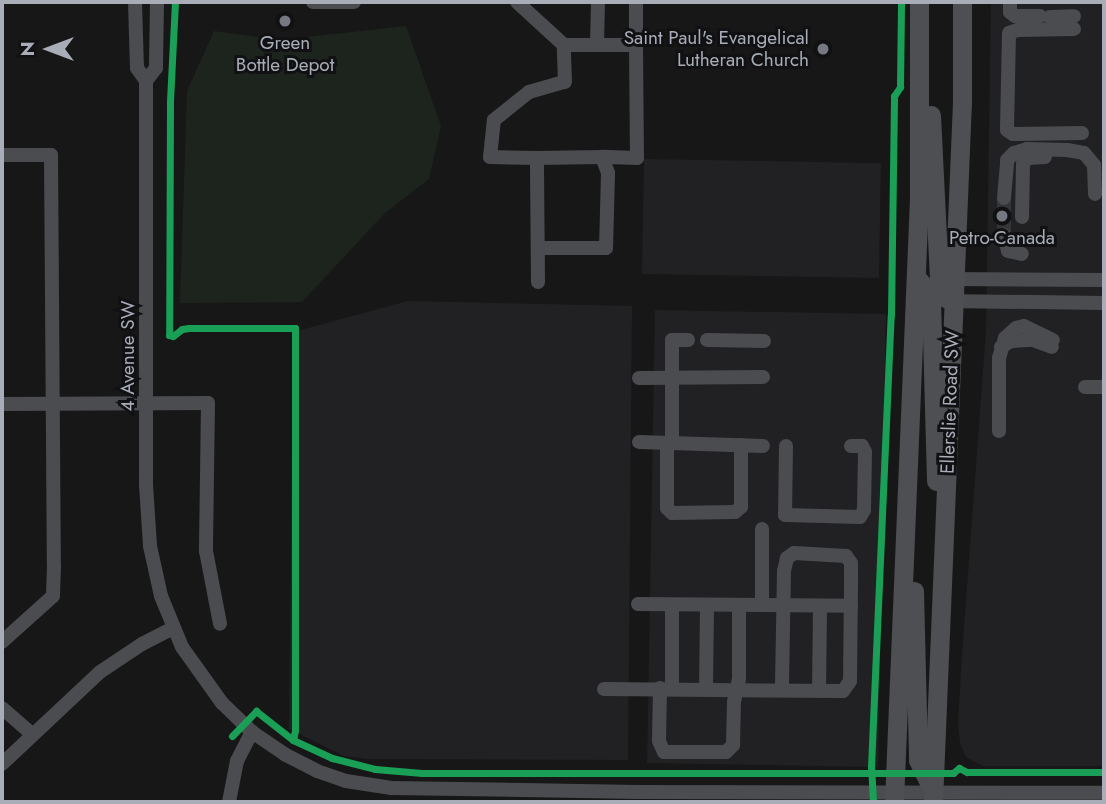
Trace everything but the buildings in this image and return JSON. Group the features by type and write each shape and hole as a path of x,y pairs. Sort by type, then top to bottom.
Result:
{"main road":[{"path":"919,2 916,278 928,291 923,300 934,455 944,545"},
{"path":"954,302 945,294 962,102 962,2"},
{"path":"919,41 931,109 947,279"},
{"name":"Ellerslie Road SW","path":"897,799 906,542 923,300"},
{"name":"Ellerslie Road SW","path":"933,798 954,302"},
{"path":"906,542 916,603 918,760 933,798"}],"street":[{"name":"4 Avenue SW","path":"135,2 136,68 146,81 150,546 161,596 173,628 209,687 253,732 286,755 317,771 391,795 897,799 1104,793"},
{"name":"4 Avenue SW","path":"146,81 156,68 157,2"},
{"path":"313,2 354,2"},
{"path":"517,2 564,45 636,45"},
{"path":"597,2 597,45"},
{"path":"564,45 565,82 529,92 494,120 490,157 637,158 636,2"},
{"path":"1010,2 1012,15 1045,17 1074,23 1009,33 1006,127 1013,134 1082,133"},
{"path":"1004,198 1007,160 1014,153 1027,149 1084,153 1094,165 1091,194 1087,170 1080,161 1028,158 1022,166 1022,217"},
{"path":"2,155 51,155 53,596 2,642"},
{"path":"538,248 606,247 608,173 602,157"},
{"path":"537,158 538,282"},
{"path":"1004,235 1008,251 1022,254"},
{"path":"916,278 1104,280"},
{"path":"923,300 1104,303"},
{"path":"999,431 1001,347 1011,331 1020,327 1032,328 1053,344"},
{"path":"688,340 672,340 667,508 672,513 735,512 741,507 741,445"},
{"path":"708,340 764,341"},
{"path":"639,378 764,377"},
{"path":"1085,387 1104,387"},
{"path":"2,404 208,403 206,551 220,624"},
{"path":"639,442 763,446"},
{"path":"786,446 785,515 860,517 864,510 866,452 862,446 851,446"},
{"path":"762,529 762,606"},
{"path":"604,689 819,691 848,689 851,606 850,563 846,556 794,553 787,558 784,571 782,690"},
{"path":"638,604 851,606"},
{"path":"672,605 660,747 664,752 718,754 726,752 733,745 739,605"},
{"path":"706,689 707,605"},
{"path":"819,691 820,606"},
{"path":"2,764 100,672 142,644 173,628"},
{"path":"2,708 32,734"},
{"path":"229,802 237,761 253,732"}],"shaded area":[{"path":"991,2 1104,2 1104,766 983,766 967,758 960,744 958,723 962,655 986,331"},
{"path":"406,26 441,126 429,179 385,213 302,302 180,303 187,91 214,31 280,40"},
{"path":"644,159 881,163 879,278 642,274"},
{"path":"408,301 632,306 628,760 367,759 344,756 289,729 293,332"},
{"path":"655,310 886,314 878,767 647,763"}],"tunnel":[{"path":"1004,198 1004,235"}],"cycle path":[{"path":"175,2 170,102 169,335 173,336 182,329 189,328 295,328 293,740"},
{"path":"873,802 871,767 891,315 894,96 900,87 901,2"},
{"path":"232,736 256,711 293,740 332,758 375,769 422,773 953,773 959,768 967,772 1104,772"}],"place":[{"name":"Green Bottle Depot","path":"285,21"},
{"name":"Saint Paul's Evangelical Lutheran Church","path":"823,49"},
{"name":"Petro-Canada","path":"1002,216"}]}
